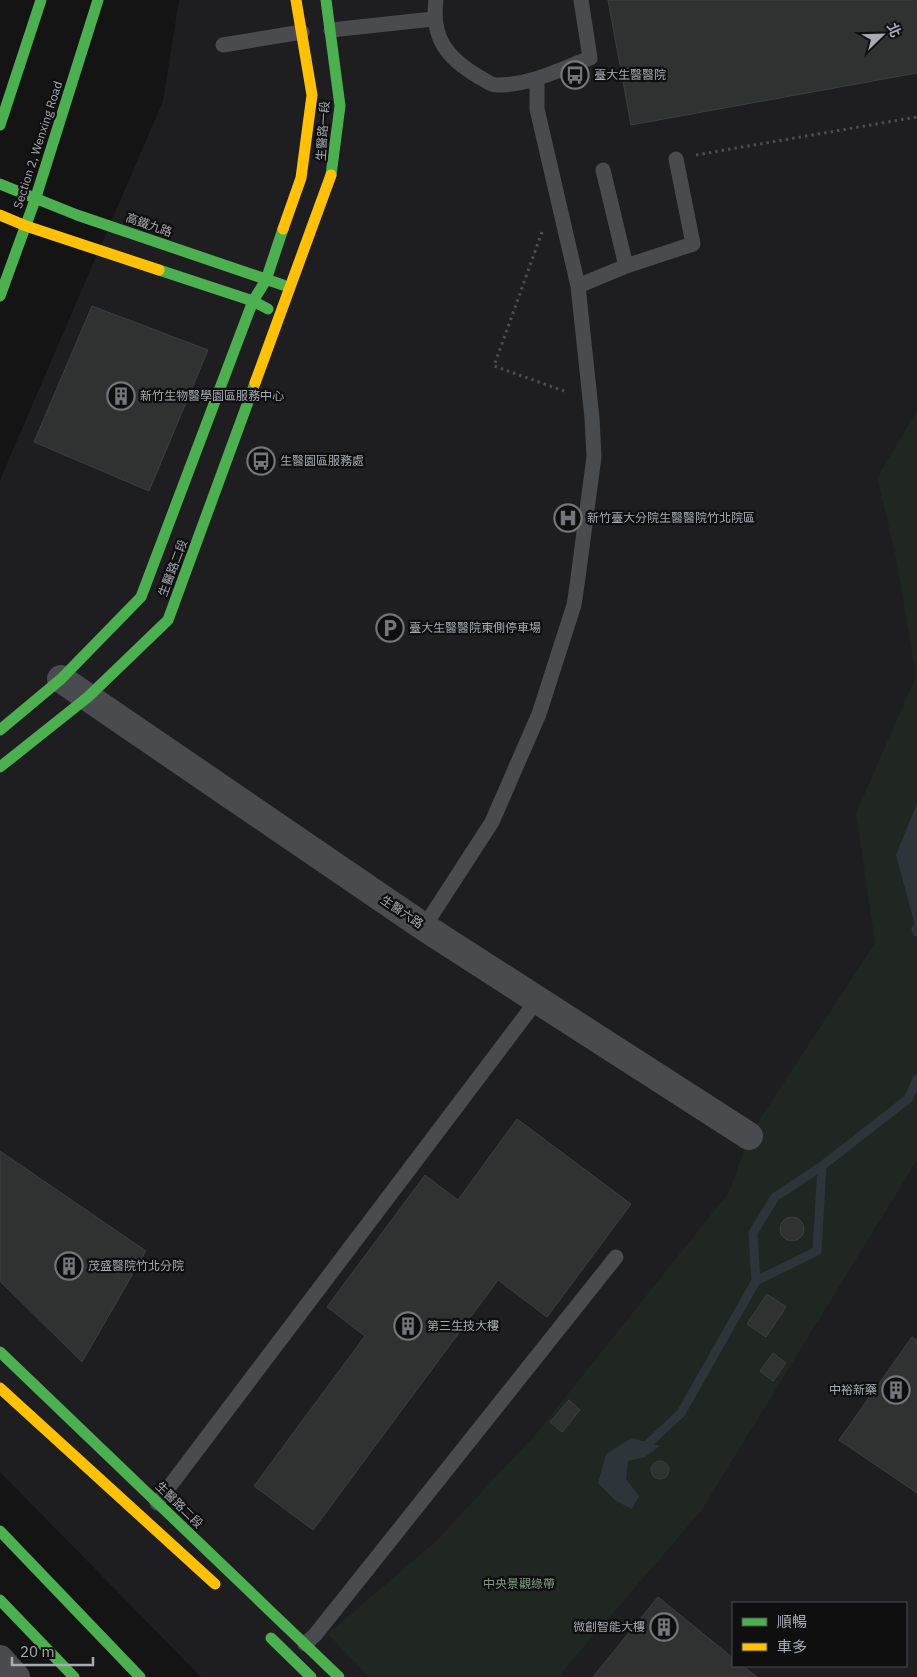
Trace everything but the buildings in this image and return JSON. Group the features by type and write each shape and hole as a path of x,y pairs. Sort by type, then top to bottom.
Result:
{"street":[{"path":"0,125 41,0"},
{"name":"Section 2, Wenxing Road","path":"0,296 35,200 98,0"},
{"name":"生醫路一段","path":"266,280 301,178 312,95 296,0"},
{"name":"生醫路一段","path":"281,316 334,168 340,106 326,0"},
{"name":"高鐵九路","path":"0,184 35,200 292,288"},
{"path":"0,215 26,226 253,301 281,316"},
{"name":"生醫路二段","path":"0,730 61,679 141,597 253,301 266,280"},
{"name":"生醫路二段","path":"0,767 88,697 168,620 281,316"},
{"name":"生醫六路","path":"61,679 424,927 749,1136"},
{"name":"生醫路二段","path":"0,1352 340,1677"},
{"path":"0,1388 220,1588"},
{"path":"0,1531 140,1677"},
{"path":"0,1600 74,1677"},
{"path":"262,1629 311,1677"},
{"path":"0,1659 16,1677"}],"lane":[{"path":"436,0 433,18 445,50 469,71 494,86 537,79 590,58 581,0"},
{"path":"331,30 433,18"},
{"path":"223,45 302,32"},
{"path":"424,927 492,822 539,714 574,605 594,458 592,418 578,286 537,109 537,79"},
{"path":"578,286 626,266 693,244 676,159"},
{"path":"603,170 626,266"},
{"path":"157,1503 538,999"},
{"path":"305,1644 315,1635 616,1257"}],"path":[{"path":"676,159 917,117"},
{"path":"544,229 494,366 564,391"}],"shaded area":[{"path":"179,0 917,0 917,1677 201,1677 0,1472 0,480 163,101"},
{"path":"917,803 917,928 916,929 896,855"},
{"path":"632,1438 660,1446 645,1457 628,1461 626,1479 639,1496 632,1509 616,1501 598,1483 606,1454"}],"green space":[{"name":"中央景觀綠帶","path":"917,411 917,1160 701,1511 558,1677 369,1677 328,1634 434,1543 535,1435 729,1192 749,1136 875,943 856,813 916,676 896,558 877,478"}],"waterway":[{"path":"649,1443 681,1413 756,1281 753,1233 775,1197 822,1166 908,1099 917,1079"},
{"path":"756,1281 817,1251 822,1166"}],"traffic: fast":[{"path":"0,125 41,0"},
{"path":"0,296 35,200 98,0"},
{"path":"326,0 340,106 331,175"},
{"path":"0,184 77,215 283,285"},
{"path":"0,730 61,679 141,597 253,301 266,280 283,229"},
{"path":"159,270 253,301 268,309"},
{"path":"0,767 88,697 168,620 255,383"},
{"path":"0,1352 339,1677"},
{"path":"0,1531 140,1677"},
{"path":"0,1600 74,1677"},
{"path":"271,1638 311,1677"}],"traffic: slow":[{"path":"283,229 301,178 312,95 296,0"},
{"path":"255,383 331,175"},
{"path":"0,215 26,226 159,270"},
{"path":"0,1388 215,1584"}],"place":[{"name":"臺大生醫醫院","path":"575,75"},
{"name":"新竹生物醫學園區服務中心","path":"121,396"},
{"name":"生醫園區服務處","path":"261,461"},
{"name":"新竹臺大分院生醫醫院竹北院區","path":"568,518"},
{"name":"臺大生醫醫院東側停車場","path":"390,628"},
{"name":"茂盛醫院竹北分院","path":"69,1266"},
{"name":"第三生技大樓","path":"408,1326"},
{"name":"中裕新藥","path":"896,1390"},
{"name":"微創智能大樓","path":"664,1627"}]}
